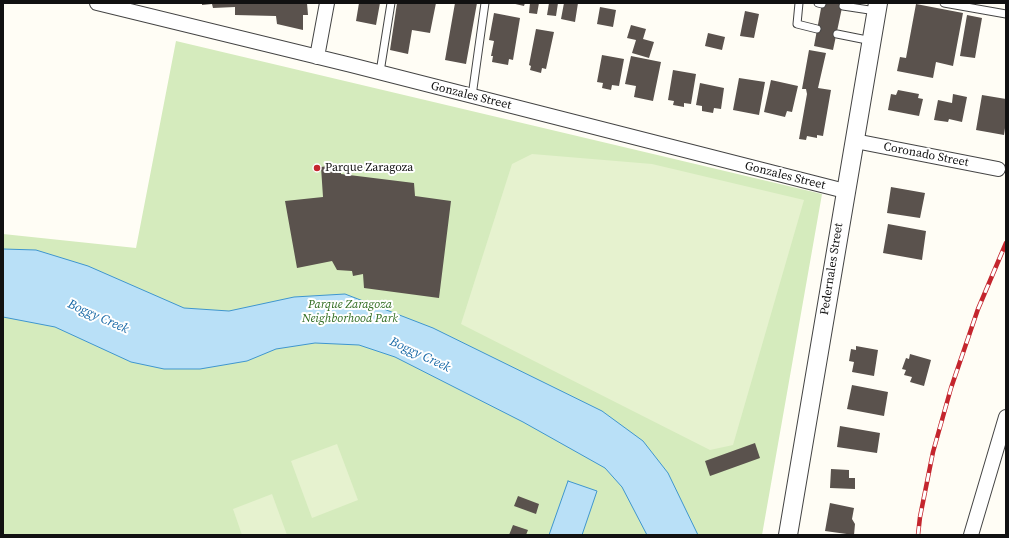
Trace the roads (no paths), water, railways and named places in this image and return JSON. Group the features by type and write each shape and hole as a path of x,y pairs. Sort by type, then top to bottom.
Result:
{"street":[{"name":"Gonzales Street","path":"97,3 318,56 845,191"},
{"path":"318,56 327,3"},
{"name":"Pedernales Street","path":"788,535 877,7"},
{"name":"Coronado Street","path":"855,141 998,170"},
{"path":"971,535 1006,417"}],"lane":[{"path":"380,72 391,3"},
{"path":"472,96 485,3"},
{"path":"799,3 798,24 817,29"},
{"path":"818,3 822,4"},
{"path":"944,3 1006,14"},
{"path":"843,6 877,7"},
{"path":"837,34 872,40"}],"water":[{"name":"Boggy Creek","path":"3,249 36,250 88,266 184,308 229,311 294,297 345,294 433,328 602,411 643,441 668,473 698,535 647,535 622,487 605,468 523,422 395,357 359,345 315,343 276,349 247,361 200,369 164,369 131,362 55,327 3,317"},
{"path":"568,481 597,491 582,535 549,535"}],"railway":[{"path":"918,535 920,517 933,452 951,388 978,309 1006,243"}],"place":[{"name":"Parque Zaragoza","path":"317,168"}],"park label":[{"name":"Parque Zaragoza Neighborhood Park","path":"350,312"}]}
